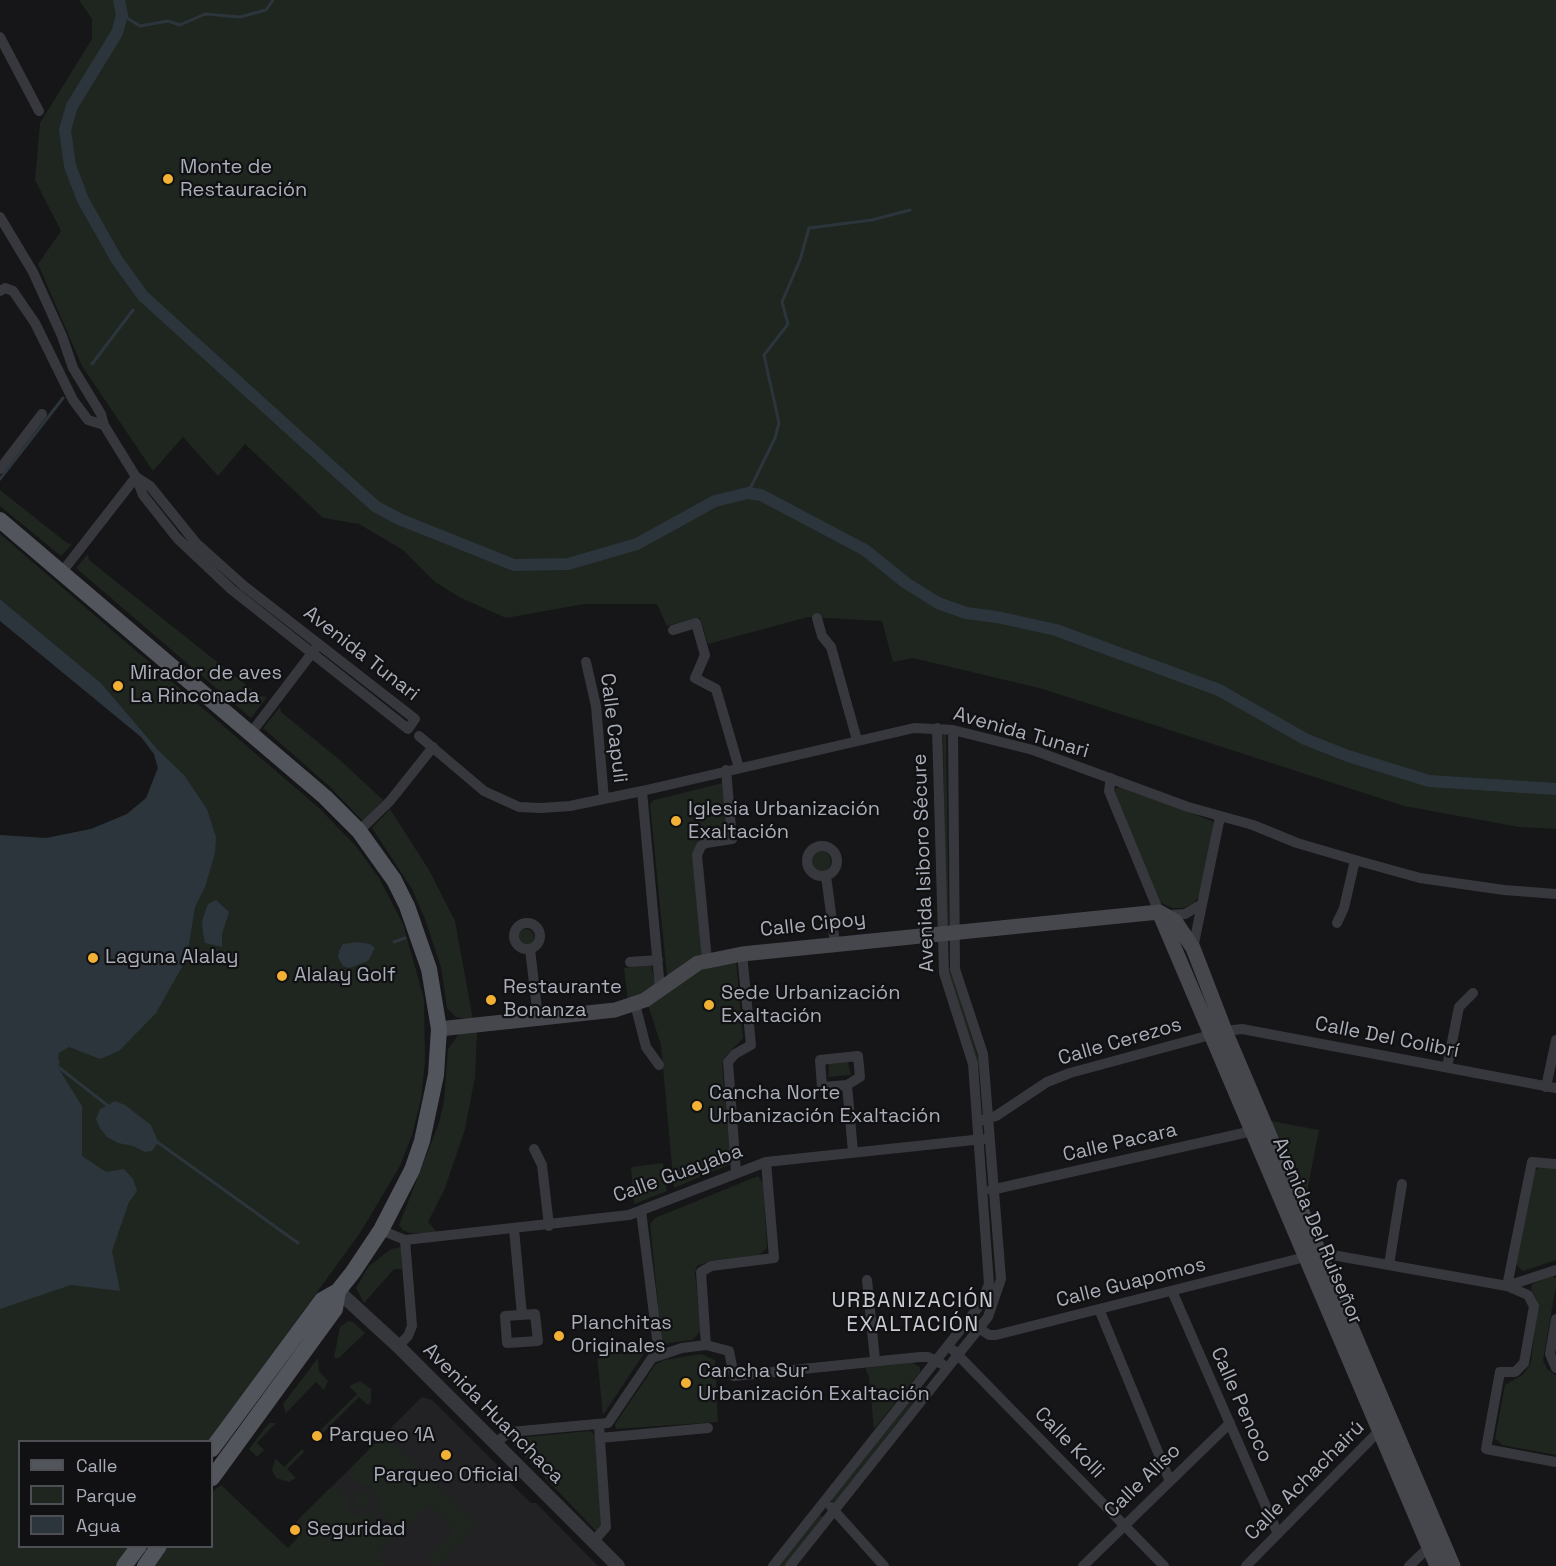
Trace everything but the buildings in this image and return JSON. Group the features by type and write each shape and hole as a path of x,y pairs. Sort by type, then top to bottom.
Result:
{"main road":[{"path":"0,520 325,796 359,831 394,880 407,906 429,969 439,1029 436,1075 422,1141 412,1170 381,1230 338,1291 334,1309 213,1477"},
{"name":"Calle Cipoy","path":"439,1029 615,1010 635,1004 692,966 707,960 742,954 1159,912"},
{"name":"Avenida Del Ruiseñor","path":"1159,912 1175,921 1193,948 1218,1033"},
{"name":"Avenida Del Ruiseñor","path":"1159,912 1218,1033 1259,1129 1306,1257 1453,1566"},
{"name":"Avenida Del Ruiseñor","path":"1259,1129 1321,1253 1437,1566"},
{"path":"213,1448 322,1300 338,1291"},
{"path":"124,1566 138,1548"},
{"path":"145,1566 158,1548"}],"street":[{"path":"0,37 39,111"},
{"name":"Avenida Tunari","path":"0,217 33,272 62,336 73,368 136,477 142,495 177,538 231,589 408,729 415,719 244,586 196,543 150,486 136,477"},
{"name":"Avenida Tunari","path":"3,290 14,291 34,323 73,400 88,420 104,425"},
{"path":"0,469 42,414"},
{"path":"62,572 136,477"},
{"path":"817,618 822,636 831,647 857,740"},
{"path":"673,630 696,623 705,655 695,678 716,689 739,768"},
{"path":"251,733 319,644"},
{"name":"Calle Capuli","path":"586,662 596,706 604,799"},
{"name":"Avenida Tunari","path":"419,736 484,791 519,807 570,806 914,728 953,730 1033,750 1220,817 1420,878 1504,890 1556,894"},
{"name":"Avenida Isiboro Sécure","path":"773,1566 949,1346 986,1294 990,1273 978,1140 982,1120 983,1054 955,969 948,932 937,728"},
{"name":"Avenida Isiboro Sécure","path":"948,932 953,730"},
{"path":"359,831 390,801 433,747"},
{"path":"707,960 697,855 701,846 706,843 732,839 726,770"},
{"name":"Avenida Del Ruiseñor","path":"1111,778 1109,791 1159,912"},
{"path":"642,790 660,989"},
{"path":"1193,948 1220,817"},
{"path":"1337,923 1344,908 1356,860"},
{"path":"826,876 835,943"},
{"name":"Calle Cipoy","path":"1159,912 1170,915 1185,914 1202,904"},
{"path":"530,949 538,1017"},
{"path":"736,1172 728,1062 735,1054 751,1045 742,954"},
{"path":"630,962 658,960"},
{"path":"1447,1067 1459,1007 1473,993"},
{"path":"635,1004 646,1047 659,1065"},
{"name":"Calle Del Colibrí","path":"1218,1033 1242,1029 1551,1087"},
{"name":"Calle Cerezos","path":"982,1120 996,1116 1047,1082 1070,1073 1218,1033"},
{"path":"1551,1087 1556,1040"},
{"path":"847,1085 853,1152"},
{"name":"Avenida Isiboro Sécure","path":"790,1566 988,1317 997,1298 1001,1279 996,1189 990,1138 982,1120"},
{"name":"Calle Pacara","path":"982,1191 1259,1129"},
{"name":"Calle Guayaba","path":"381,1230 405,1240 549,1226 641,1212 736,1172 766,1162 990,1138"},
{"path":"534,1149 542,1165 549,1226"},
{"path":"706,1345 701,1272 711,1266 774,1258 766,1162"},
{"path":"1507,1287 1532,1162 1556,1164"},
{"path":"1389,1265 1402,1184"},
{"path":"641,1212 659,1354"},
{"path":"514,1229 522,1315"},
{"path":"398,1346 408,1336 412,1326 405,1240"},
{"path":"1321,1253 1507,1287 1528,1295 1534,1306 1524,1363 1520,1369 1511,1373 1500,1372 1486,1449 1556,1462"},
{"name":"Calle Guapomos","path":"968,1321 989,1335 996,1335 1321,1253"},
{"path":"1507,1287 1556,1270"},
{"path":"867,1280 875,1360"},
{"name":"Avenida Huanchaca","path":"338,1291 398,1346 618,1566"},
{"name":"Calle Penoco","path":"1172,1291 1278,1534"},
{"path":"1099,1309 1169,1479"},
{"path":"1556,1319 1550,1354 1556,1368"},
{"path":"495,1443 510,1432 608,1424 646,1366 659,1354 706,1345 729,1351 734,1376 920,1357 937,1361 947,1368"},
{"name":"Calle Kolli","path":"949,1346 1164,1566"},
{"name":"Calle Aliso","path":"1083,1566 1169,1479 1230,1423"},
{"path":"593,1542 606,1527 599,1425"},
{"name":"Calle Achachairú","path":"1246,1566 1386,1427"},
{"path":"600,1438 708,1428"},
{"path":"824,1501 884,1566"},
{"path":"1410,1566 1429,1547"}],"shaded area":[{"path":"422,1397 432,1400 505,1473 504,1477 531,1503 536,1503 598,1566 267,1566 300,1540 292,1532 293,1525"}],"green space":[{"path":"79,0 1556,0 1556,829 1519,827 1404,806 1043,689 913,658 893,662 882,621 808,617 708,644 700,618 667,626 657,604 584,604 506,618 459,597 435,582 403,550 359,524 323,518 245,444 218,476 183,437 153,471 82,366 38,264 61,231 35,180 40,123 92,39 92,19"},
{"path":"0,490 67,543 72,544 61,556 0,506"},
{"path":"0,534 319,808 356,846 379,878 403,924 424,999 425,1062 421,1099 412,1135 400,1166 360,1233 210,1440 18,1440 18,1548 129,1548 115,1566 0,1566 0,997 56,836 91,829 127,814 146,798 158,768 154,754 159,751 101,683 0,599"},
{"path":"88,554 89,560 260,696 267,697 251,718 76,568"},
{"path":"280,707 281,712 341,761 383,800 363,821 329,786 263,728"},
{"path":"946,734 949,927 946,927 943,735"},
{"path":"723,783 727,836 698,842 694,851 702,957 667,976 650,804 654,800"},
{"path":"1120,786 1212,821 1214,824 1199,896 1194,903 1183,908 1172,908 1156,900 1114,790"},
{"path":"390,809 429,870 455,921 473,1020 456,1017 447,1008 441,967 425,919 412,889 372,828"},
{"path":"821,851 828,854 831,861 828,868 821,871 814,868 811,861 814,854"},
{"path":"523,929 529,929 534,937 532,943 523,945 518,940 518,934"},
{"path":"736,961 743,1038 724,1058 722,1065 731,1164 674,1188 661,1045 648,1005 697,971"},
{"path":"651,965 655,984 628,1002 624,968"},
{"path":"950,968 981,1066 977,1067 947,969"},
{"path":"477,1032 475,1077 465,1129 445,1188 428,1222 438,1233 410,1233 399,1225 439,1123 444,1101 448,1049 459,1034"},
{"path":"848,1062 851,1075 828,1077 829,1064"},
{"path":"1271,1121 1319,1130 1305,1202"},
{"path":"663,1163 667,1191 634,1204 631,1167"},
{"path":"1540,1167 1556,1168 1556,1260 1523,1271 1516,1264 1535,1170"},
{"path":"758,1176 763,1183 767,1248 759,1255 710,1261 697,1266 695,1273 701,1331 692,1340 662,1344 650,1224 655,1218"},
{"path":"401,1247 402,1269 394,1269 364,1303 356,1288 369,1266 391,1249"},
{"path":"1553,1276 1556,1278 1556,1286 1543,1360 1547,1369 1556,1375 1556,1455 1502,1445 1495,1438 1505,1385 1524,1374 1531,1362 1538,1302 1531,1289 1532,1284"},
{"path":"348,1321 353,1322 365,1333 339,1358 334,1358 340,1327"},
{"path":"645,1352 603,1415 597,1355"},
{"path":"701,1354 715,1360 718,1422 616,1429 615,1424 655,1365 664,1360"},
{"path":"318,1358 319,1371 328,1381 324,1390 316,1382 286,1413 283,1404"},
{"path":"912,1363 920,1367 920,1372 874,1429 869,1377 865,1368"},
{"path":"360,1381 371,1389 371,1402 368,1405 359,1397 314,1442 311,1439 357,1394 349,1386"},
{"path":"920,1388 923,1390 834,1503 831,1500"},
{"path":"269,1423 276,1423 257,1443 264,1450 257,1457 249,1449"},
{"path":"590,1431 595,1435 602,1527 599,1530 595,1530 512,1443 516,1438"},
{"path":"384,1434 477,1526 437,1566 427,1559 455,1531 429,1504 401,1532 377,1507 378,1496 372,1487 358,1484 348,1475 355,1468 353,1466"},
{"path":"302,1449 304,1452 287,1469 296,1478 289,1482 276,1478 272,1470 276,1459 284,1467"},
{"path":"221,1485 288,1548 302,1533 298,1529 304,1524 299,1519 329,1489 332,1492 337,1487 346,1495 346,1504 351,1512 358,1516 371,1514 393,1538 378,1552 385,1566 153,1566 167,1548 213,1548 213,1491"},
{"path":"359,1493 365,1493 369,1500 365,1507 359,1507 355,1503 355,1497"},
{"path":"820,1515 823,1517 785,1566 779,1566"}],"water":[{"name":"Laguna Alalay","path":"0,599 101,683 159,751 184,775 207,809 216,837 215,853 205,887 195,907 188,950 182,967 156,1013 119,1051 100,1059 69,1047 59,1053 57,1066 82,1106 82,1156 106,1172 124,1169 133,1179 137,1191 129,1202 112,1251 120,1291 71,1285 0,1309 0,835 46,838 91,829 127,814 146,798 158,768 154,754 141,737 0,621"},
{"path":"216,900 229,912 222,934 222,947 205,943 203,933 202,921 208,904"},
{"path":"357,942 370,944 375,948 368,961 349,968 343,966 338,957 343,944"},
{"path":"115,1101 125,1105 151,1125 158,1142 152,1151 145,1152 133,1146 118,1143 107,1137 100,1128 96,1119 100,1109"}],"waterway":[{"path":"119,0 122,15 117,33 72,106 65,130 70,166 83,200 117,260 143,296 375,506 399,519 514,565 568,564 637,544 715,501 748,493 761,495 865,550 906,583 938,603 966,613 997,617 1056,630 1219,690 1305,739 1348,756 1429,781 1556,789"},
{"path":"122,15 140,26 168,21 180,25 205,14 240,17 266,10 273,0"},
{"path":"748,493 775,438 779,423 764,355 788,324 782,302 800,260 809,228 872,220 910,210"},
{"path":"92,364 133,310"},
{"path":"0,479 63,398"},
{"path":"394,942 405,938"},
{"path":"58,1061 57,1066 107,1105"},
{"path":"156,1141 298,1243"}],"place":[{"name":"Monte de Restauración","path":"168,179"},
{"name":"Mirador de aves La Rinconada","path":"118,686"},
{"name":"Iglesia Urbanización Exaltación","path":"676,821"},
{"name":"Laguna Alalay","path":"93,958"},
{"name":"Alalay Golf","path":"282,976"},
{"name":"Restaurante Bonanza","path":"491,1000"},
{"name":"Sede Urbanización Exaltación","path":"709,1005"},
{"name":"Cancha Norte Urbanización Exaltación","path":"697,1106"},
{"name":"Planchitas Originales","path":"559,1336"},
{"name":"Cancha Sur Urbanización Exaltación","path":"686,1383"},
{"name":"Parqueo 1A","path":"317,1436"},
{"name":"Parqueo Oficial","path":"446,1455"},
{"name":"Seguridad","path":"295,1530"}],"district":[{"name":"URBANIZACIÓN EXALTACIÓN","path":"913,1313"}]}
